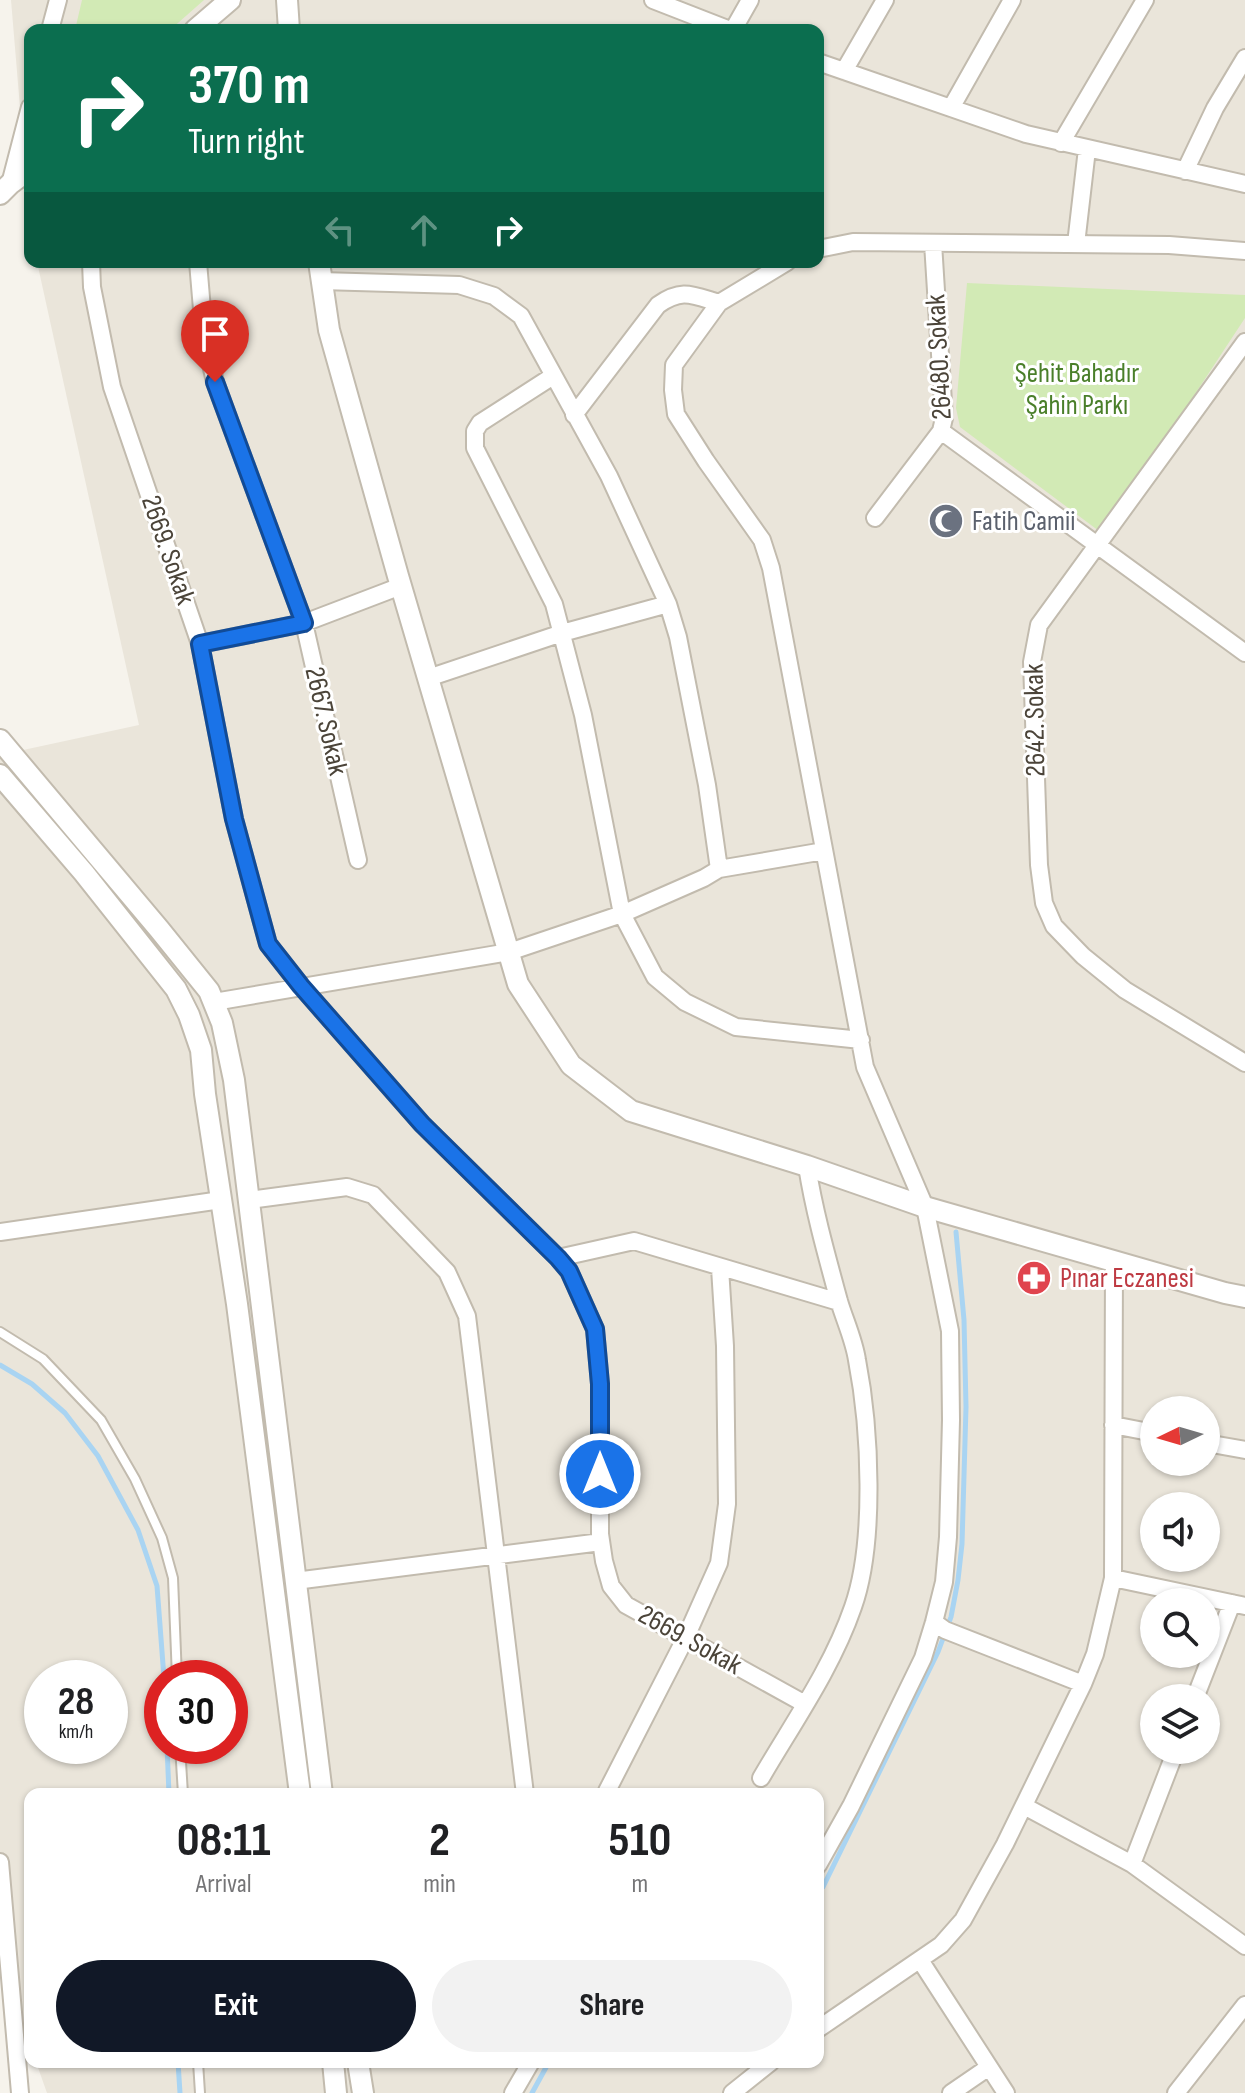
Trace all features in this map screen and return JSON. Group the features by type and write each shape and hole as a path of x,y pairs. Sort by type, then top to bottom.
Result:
{"street":[{"path":"52,24 58,0"},
{"path":"202,24 230,0"},
{"path":"653,0 715,24"},
{"path":"735,24 750,0"},
{"path":"844,71 885,0"},
{"path":"951,108 1012,0"},
{"path":"1061,143 1145,0"},
{"path":"1185,171 1215,108 1245,58"},
{"path":"824,64 1026,134 1245,184"},
{"path":"5,189 24,127"},
{"path":"1076,244 1087,149"},
{"path":"5,189 24,174"},
{"path":"824,248 853,242 1169,245 1245,251"},
{"name":"26480. Sokak","path":"933,243 944,418 941,431 1245,653"},
{"name":"2669. Sokak","path":"91,268 92,287 112,387 200,644 234,819 268,944 422,1124 569,1271 595,1329 600,1384 601,1542 611,1586 626,1605 805,1704"},
{"name":"2667. Sokak","path":"199,268 204,333 215,382 304,623 358,860"},
{"path":"777,268 719,303 674,365 676,414 762,540 771,568 865,1067 925,1207 950,1331 951,1420 944,1582 923,1658 824,1854"},
{"path":"719,869 687,681 668,604 609,476 521,316 494,296 459,285 320,272 329,330 518,984 571,1065 631,1111 925,1207 1245,1297"},
{"path":"574,415 658,305 672,295 690,294 719,303"},
{"name":"2642. Sokak","path":"1245,342 1039,625 1032,662 1039,865 1044,903 1054,926 1083,956 1125,990 1245,1063"},
{"path":"553,376 480,423 475,431 475,448 554,604 583,715 622,914 655,977 685,1002 736,1027 861,1040"},
{"path":"875,518 941,431"},
{"path":"200,644 304,623 401,586"},
{"path":"428,678 562,633 668,604"},
{"path":"0,740 209,991 222,1023 234,1080 321,1788"},
{"path":"2,782 84,873 176,989 201,1050 299,1788"},
{"path":"214,1002 509,952 622,914 719,869 824,851"},
{"path":"761,1778 830,1658 854,1606 866,1545 868,1486 865,1408 857,1356 839,1302 807,1166"},
{"path":"249,1200 347,1187 373,1195 447,1272 467,1316 524,1788"},
{"path":"0,1232 221,1200"},
{"path":"558,1258 634,1241 839,1302"},
{"path":"824,2025 941,1945 963,1920 1024,1806 1095,1654 1113,1578 1114,1261"},
{"path":"609,1788 686,1637 719,1563 727,1504 725,1346 720,1268"},
{"path":"1113,1425 1140,1430"},
{"path":"1220,1446 1245,1450"},
{"path":"295,1581 601,1542"},
{"path":"1113,1578 1238,1604 1201,1684"},
{"path":"934,1622 945,1630 1083,1684"},
{"path":"1132,1864 1171,1764"},
{"path":"1024,1806 1132,1864 1245,1946"},
{"path":"0,1862 20,2093"},
{"path":"920,1960 1006,2093"},
{"path":"1176,2093 1245,2005"},
{"path":"951,2093 989,2067"},
{"path":"334,2068 336,2093"},
{"path":"359,2068 363,2093"},
{"path":"513,2093 528,2068"},
{"path":"732,2093 763,2068"}],"lane":[{"path":"0,1332 43,1359 101,1420 135,1479 162,1538 173,1578 176,1660"},
{"path":"181,1764 183,1788"},
{"path":"198,2068 200,2093"}],"shaded area":[{"path":"11,0 1245,0 1245,2093 47,2093 38,2068 824,2068 824,1788 24,1788 24,2029 0,1960 0,755 139,725 38,268 824,268 824,24 24,24 24,155"}],"green space":[{"path":"82,0 204,0 177,24 76,24"},
{"name":"Şehit Bahadır Şahin Parkı","path":"967,283 1245,295 1245,318 1103,534 960,427 956,408"}],"waterway":[{"path":"824,1885 938,1652 951,1617 962,1544 966,1407 964,1320 956,1232"},
{"path":"0,1365 32,1384 65,1413 98,1456 138,1530 157,1586 163,1660"},
{"path":"168,1764 169,1788"},
{"path":"178,2068 180,2093"},
{"path":"532,2093 546,2068"}],"place":[{"name":"Fatih Camii","path":"946,521"},
{"name":"Pınar Eczanesi","path":"1034,1278"}],"route":[{"path":"215,382 304,623 200,644 234,819 268,944 422,1124 569,1271 595,1329 600,1384 600,1474"}]}
